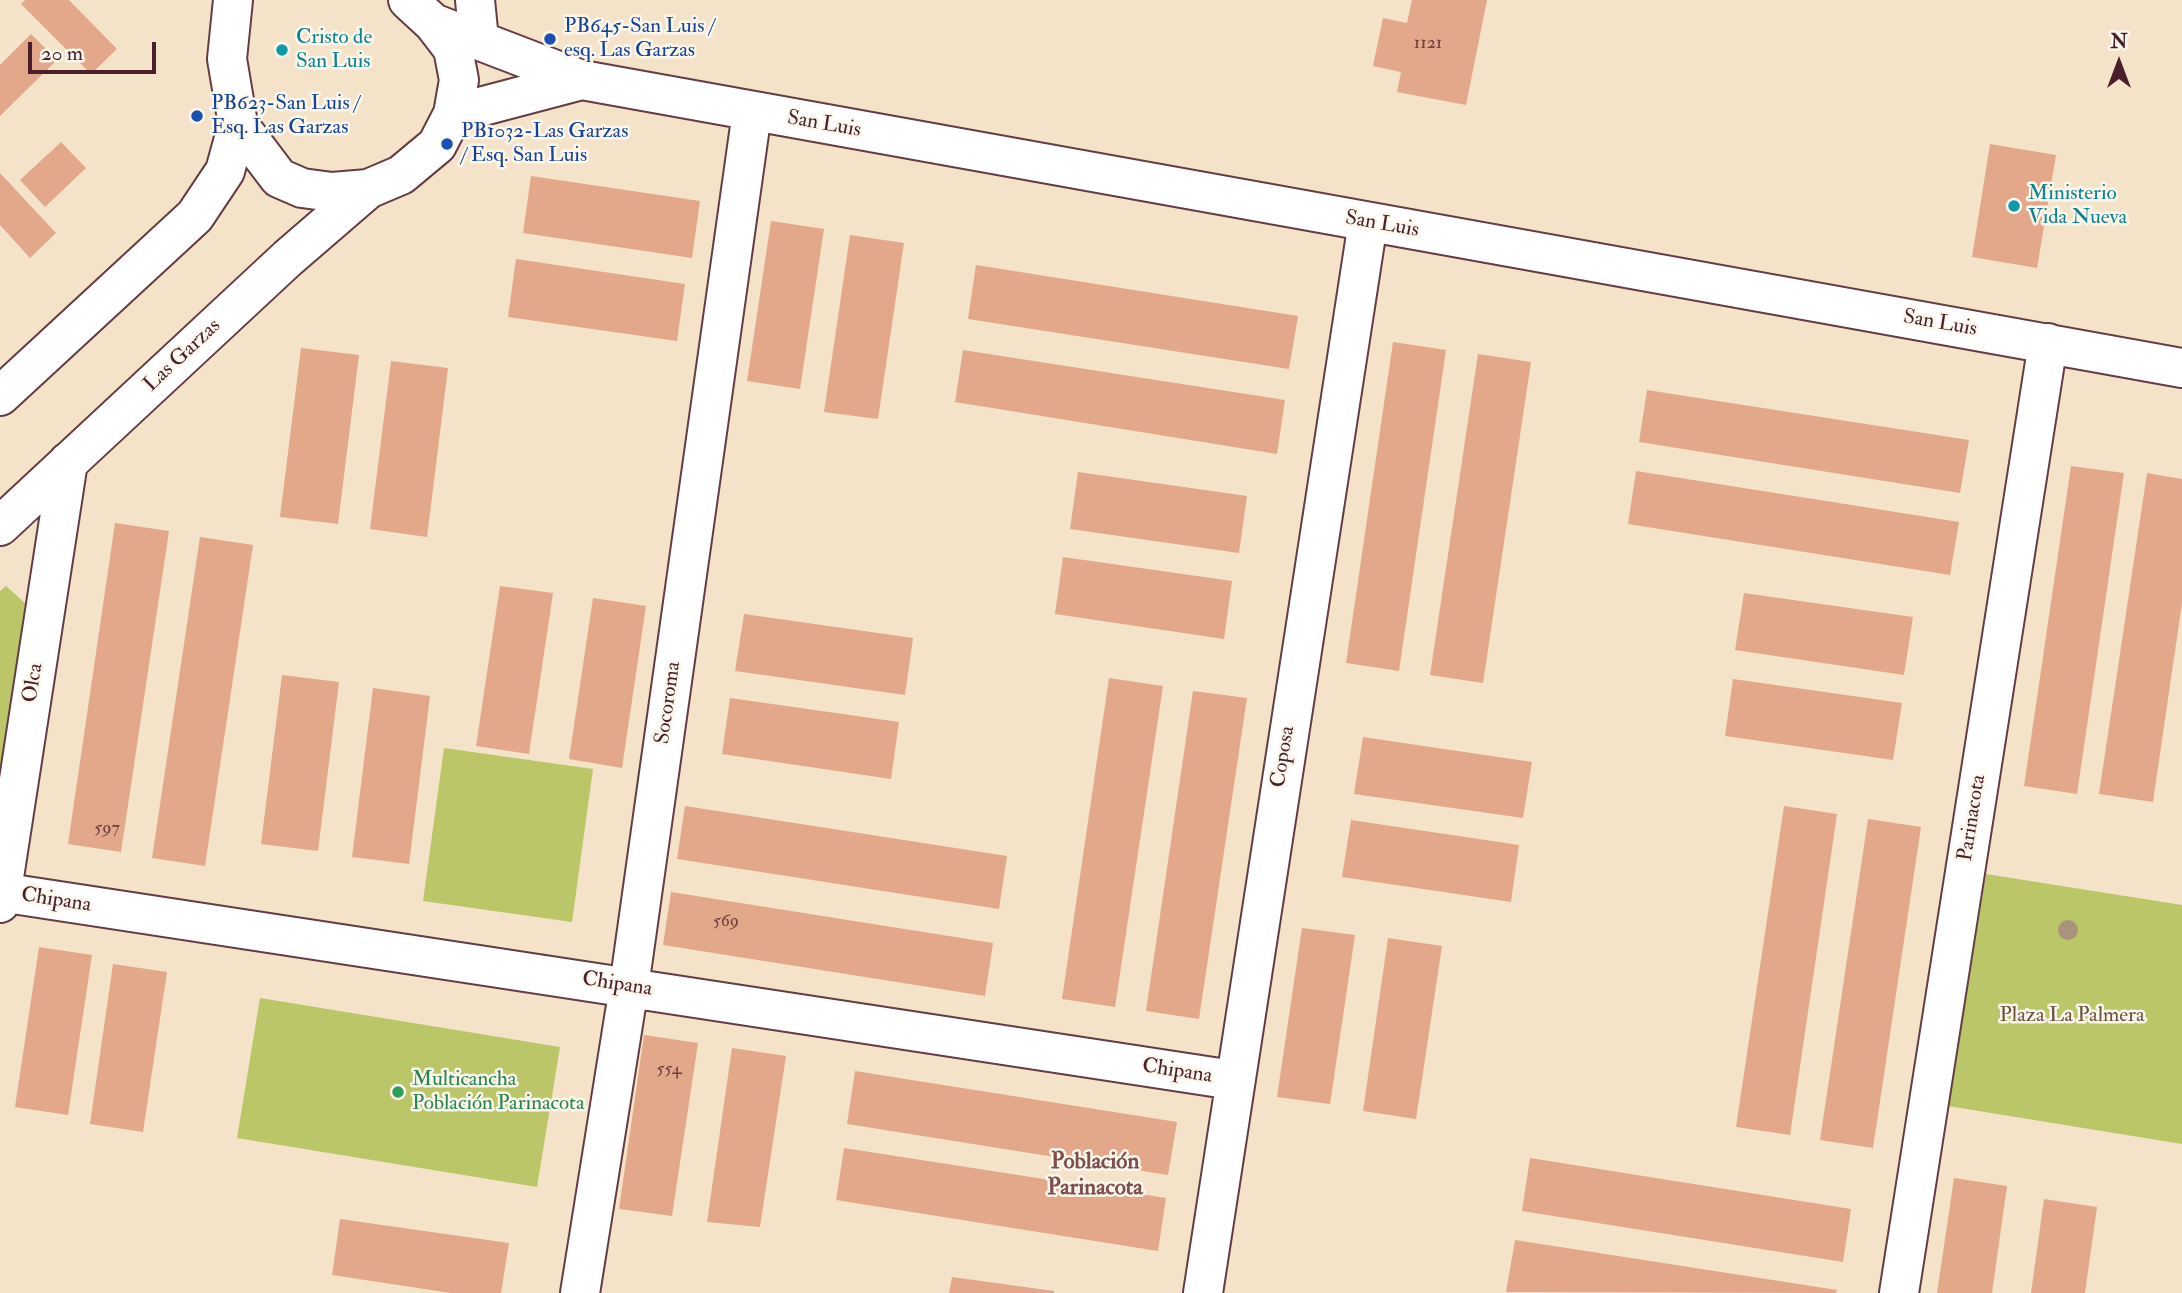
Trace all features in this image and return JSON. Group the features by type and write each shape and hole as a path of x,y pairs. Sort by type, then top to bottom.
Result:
{"street":[{"name":"San Luis","path":"233,0 228,59 238,124 279,178 302,188 332,192 368,190 401,175 437,145 453,114 458,80 453,49 421,11"},
{"path":"475,0 479,40"},
{"name":"San Luis","path":"421,11 479,40 582,80 2182,368"},
{"name":"San Luis","path":"453,114 582,80"},
{"name":"Socoroma","path":"580,1293 629,987 752,112"},
{"path":"0,396 195,216 225,171 238,124"},
{"name":"Las Garzas","path":"0,526 288,258 368,190"},
{"name":"Coposa","path":"1214,1291 1233,1080 1368,222"},
{"name":"Parinacota","path":"1899,1293 2048,343"},
{"name":"Olca","path":"1,896 68,462"},
{"name":"Chipana","path":"1,896 629,987 1233,1080"}],"green space":[{"path":"6,586 25,603 0,786 0,591"},
{"path":"444,748 593,769 572,922 423,901"},
{"name":"Plaza La Palmera","path":"1986,874 2182,905 2182,1144 1948,1106"},
{"name":"Multicancha Población Parinacota","path":"260,998 560,1047 537,1187 237,1138"}],"building":[{"path":"25,0 69,0 117,49 91,74 21,4"},
{"path":"1412,0 1487,0 1466,105 1397,92 1401,72 1373,66 1383,18 1407,23"},
{"path":"31,34 57,60 0,116 0,65"},
{"path":"61,142 86,168 45,207 20,180"},
{"name":"Ministerio Vida Nueva","path":"1990,144 2056,155 2037,268 1972,257"},
{"path":"0,173 56,233 30,258 0,225"},
{"path":"531,176 700,201 692,258 523,233"},
{"path":"771,221 824,229 800,389 747,381"},
{"path":"850,235 904,243 878,419 824,412"},
{"path":"516,259 685,284 677,341 508,317"},
{"path":"976,265 1298,316 1289,369 968,319"},
{"path":"1393,342 1446,350 1399,671 1346,663"},
{"path":"301,348 359,355 338,524 280,517"},
{"path":"963,350 1285,400 1277,454 955,402"},
{"path":"1478,354 1531,362 1483,683 1430,675"},
{"path":"391,361 448,368 427,537 370,529"},
{"path":"1647,390 1969,440 1960,493 1639,442"},
{"path":"2071,466 2124,473 2077,794 2024,786"},
{"path":"1636,471 1959,522 1950,575 1628,524"},
{"path":"1078,472 1247,496 1239,553 1070,529"},
{"path":"2147,473 2182,479 2182,603 2153,802 2099,794"},
{"path":"115,523 169,531 121,852 68,844"},
{"path":"200,537 253,545 205,866 152,858"},
{"path":"1063,557 1232,581 1224,639 1055,614"},
{"path":"500,586 553,593 529,754 476,746"},
{"path":"1744,593 1913,617 1904,675 1735,650"},
{"path":"593,598 646,606 622,768 569,759"},
{"path":"744,614 913,638 905,695 735,671"},
{"path":"282,675 339,682 318,851 261,844"},
{"path":"1109,678 1163,686 1115,1007 1062,999"},
{"path":"1733,679 1902,703 1893,760 1725,736"},
{"path":"373,688 430,696 409,864 352,857"},
{"path":"1193,691 1247,698 1199,1019 1146,1011"},
{"path":"730,698 899,722 891,779 722,754"},
{"path":"1363,737 1532,762 1523,818 1354,794"},
{"path":"685,806 1007,856 999,909 677,859"},
{"path":"1784,806 1837,814 1790,1135 1736,1127"},
{"path":"1868,819 1921,827 1873,1148 1820,1140"},
{"path":"1351,820 1519,845 1511,902 1342,877"},
{"path":"671,892 993,943 985,996 663,945"},
{"path":"1302,928 1355,935 1330,1104 1277,1097"},
{"path":"1388,938 1442,946 1416,1119 1363,1111"},
{"path":"39,947 92,955 68,1115 15,1107"},
{"path":"113,964 167,972 143,1132 90,1124"},
{"path":"644,1035 698,1043 672,1216 619,1209"},
{"path":"732,1048 786,1056 760,1227 707,1222"},
{"path":"855,1071 1177,1122 1168,1175 847,1124"},
{"path":"844,1148 1166,1198 1158,1251 836,1200"},
{"path":"1530,1158 1851,1209 1843,1262 1522,1211"},
{"path":"1954,1178 2007,1186 1992,1293 1937,1293"},
{"path":"2044,1199 2097,1207 2085,1293 2031,1293"},
{"path":"340,1219 509,1243 501,1293 451,1293 332,1275"},
{"path":"1515,1240 1837,1290 1836,1293 1506,1292"},
{"path":"952,1277 1054,1291 1054,1293 949,1293"}],"place":[{"name":"PB645-San Luis / esq. Las Garzas","path":"550,39"},
{"name":"Cristo de San Luis","path":"282,50"},
{"name":"PB623-San Luis / Esq. Las Garzas","path":"197,116"},
{"name":"PB1032-Las Garzas / Esq. San Luis","path":"447,144"},
{"name":"Ministerio Vida Nueva","path":"2014,206"},
{"name":"Multicancha Población Parinacota","path":"398,1092"}],"district":[{"name":"Población Parinacota","path":"1095,1176"}]}
